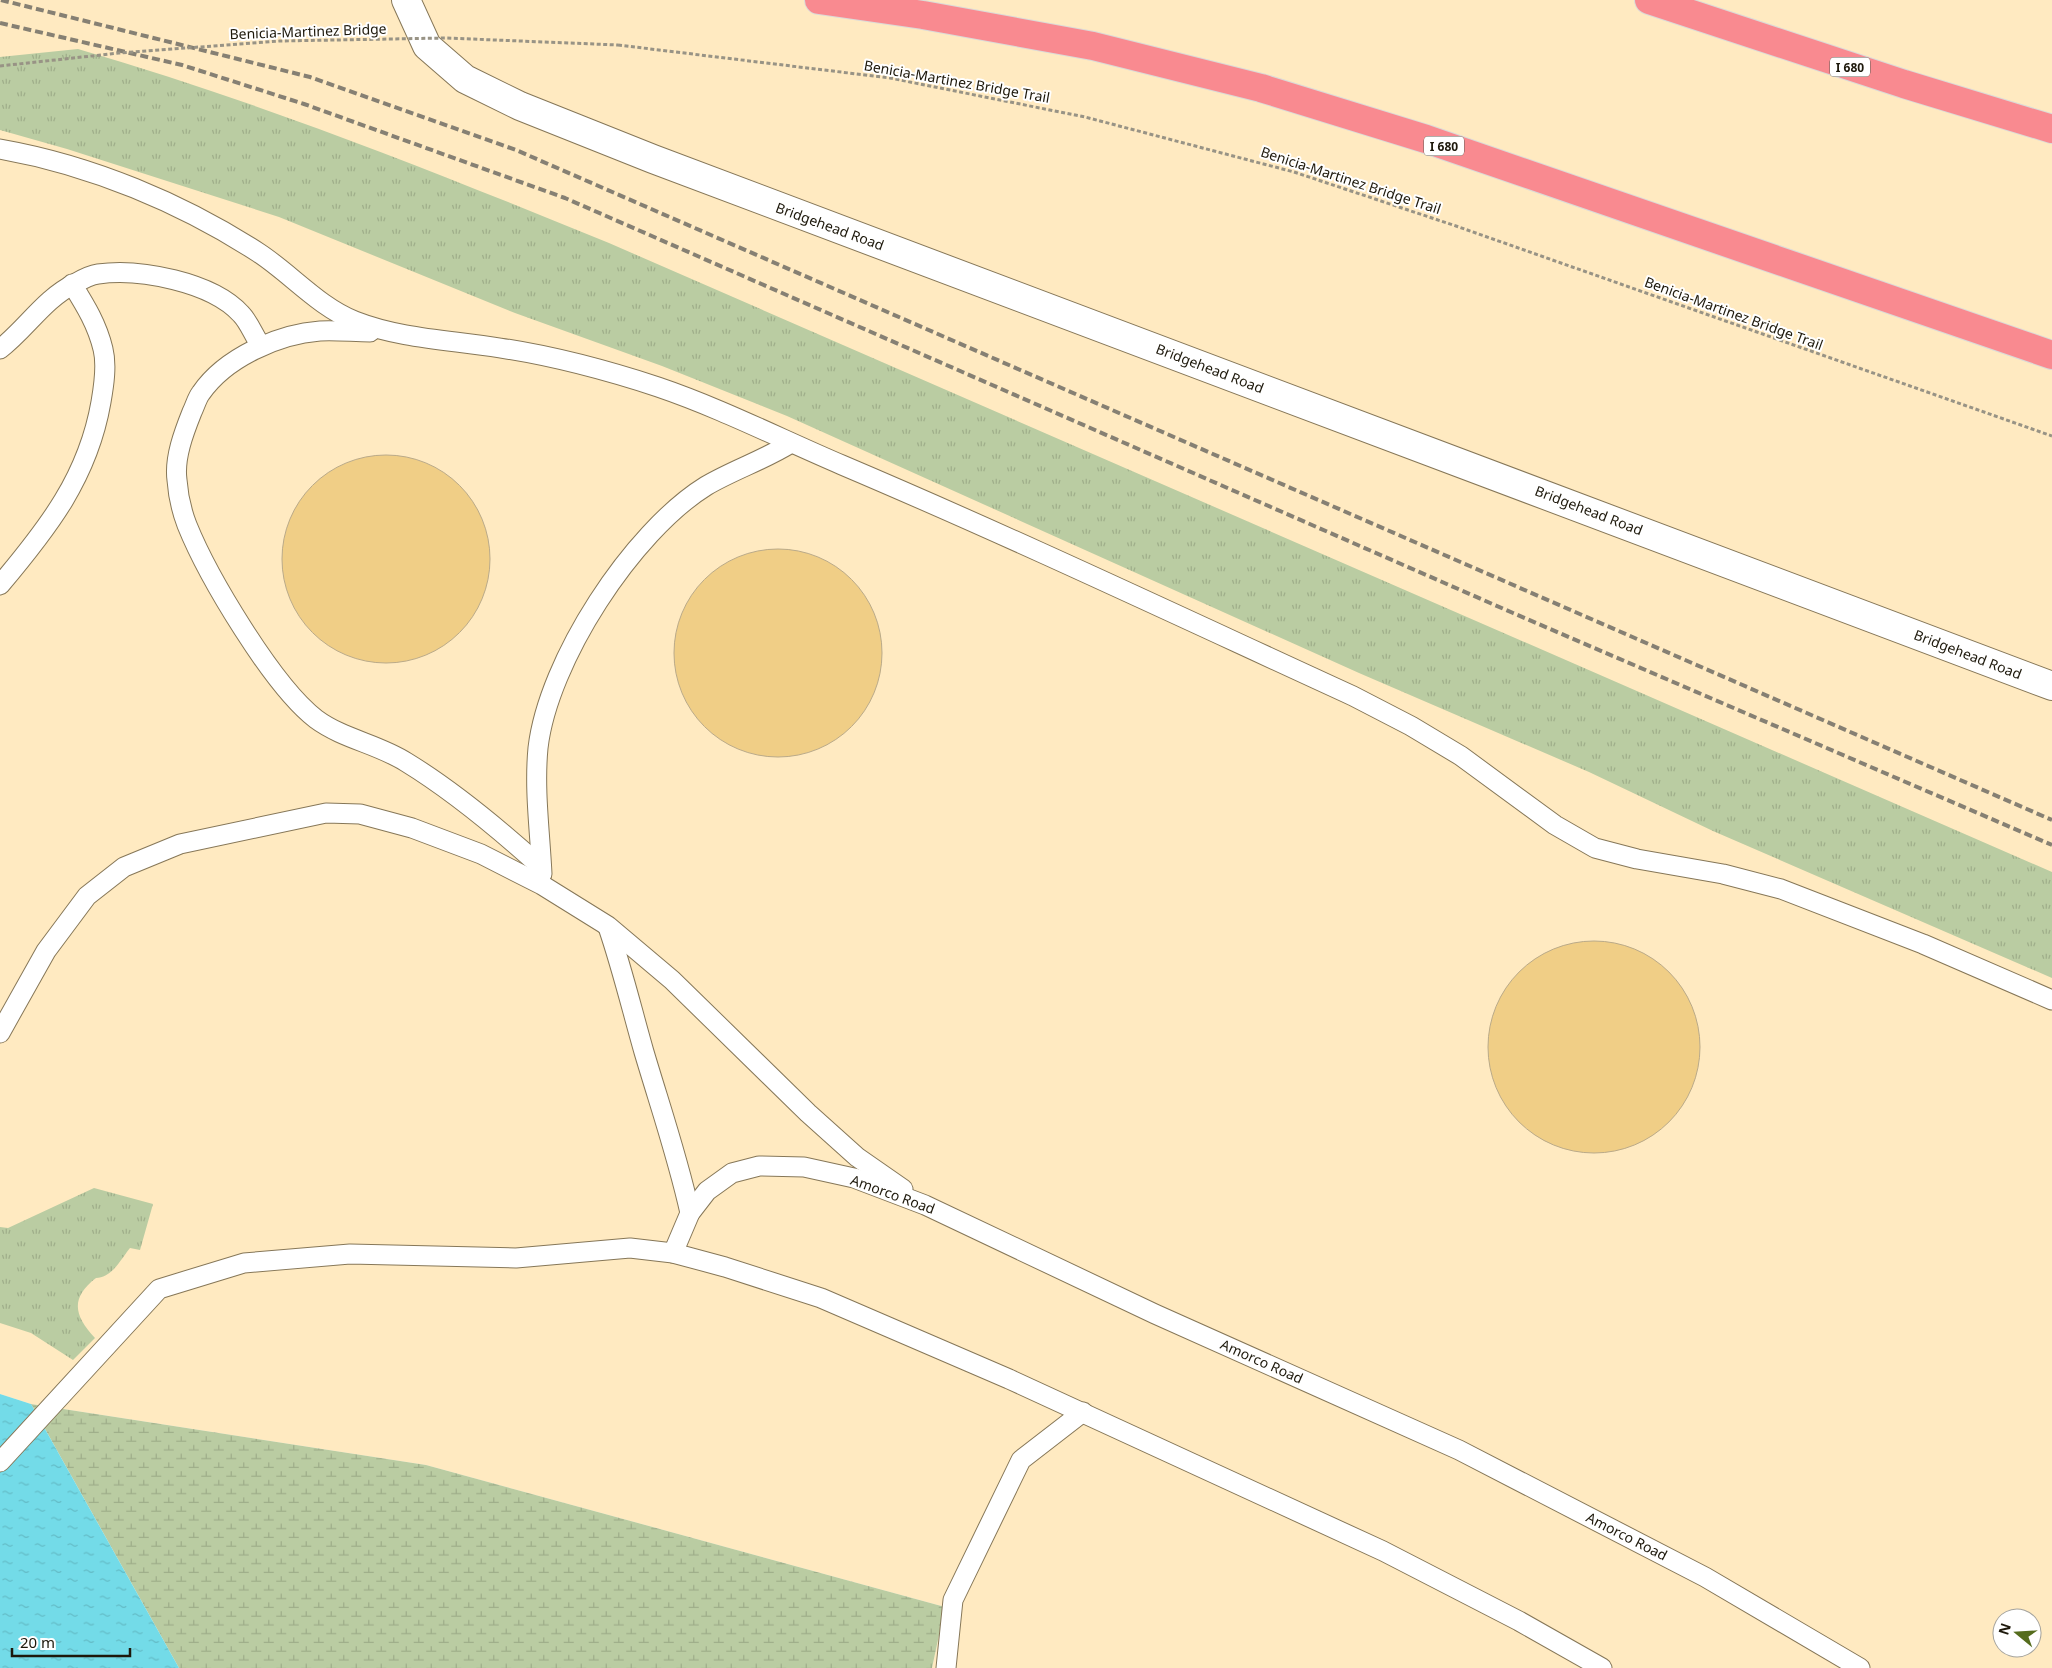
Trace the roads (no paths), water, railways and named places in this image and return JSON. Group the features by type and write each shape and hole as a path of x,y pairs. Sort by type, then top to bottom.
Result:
{"highway":[{"name":"I 680","path":"819,0 923,15 1093,46 1261,88 1443,145 2052,354"},
{"name":"I 680","path":"1649,0 1895,81 2052,129"}],"street":[{"name":"Bridgehead Road","path":"406,0 427,46 465,79 520,106 653,159 2052,686"}],"lane":[{"path":"0,149 94,174 159,200 206,222 261,254 324,303 352,321 394,333"},
{"path":"0,349 14,339 51,299 72,284 96,274 120,272 150,275 187,283 218,296 241,314 260,346"},
{"path":"0,585 57,513 82,467 97,424 104,384 103,351 92,316 72,284"},
{"path":"925,1204 857,1157 808,1113 672,980 608,926 542,876 507,837 405,761 375,746 345,735 316,719 292,696 257,648 210,573 186,523 176,479 182,436 201,393 228,365 260,346 290,336 320,331 394,333 506,348 604,370 663,389 974,522 1353,696 1411,726 1461,756 1554,825 1595,848 1637,859 1723,874 1781,889 1923,944 2052,1000"},
{"path":"542,876 536,798 538,749 544,710 557,677 588,620 623,565 664,518 706,486 791,444"},
{"path":"0,1033 46,951 88,896 124,867 180,844 326,813 360,814 412,828 542,876"},
{"path":"608,926 627,984 644,1050 682,1174 690,1213"},
{"name":"Amorco Road","path":"673,1253 690,1213 707,1191 732,1173 760,1166 804,1167 854,1178 925,1204 1155,1314 1459,1450 1706,1577 1860,1668"},
{"path":"0,1462 159,1289 244,1264 350,1254 516,1258 630,1248 673,1253 725,1267 822,1298 1083,1412 1383,1551 1519,1621 1602,1668"},
{"path":"946,1668 952,1600 1022,1460 1083,1412"}],"water":[{"path":"0,1394 31,1404 179,1668 0,1668"}],"railway":[{"path":"1,0 310,77 516,150 2052,820"},
{"path":"0,23 182,65 304,104 565,198 1513,613 2052,845"}]}
